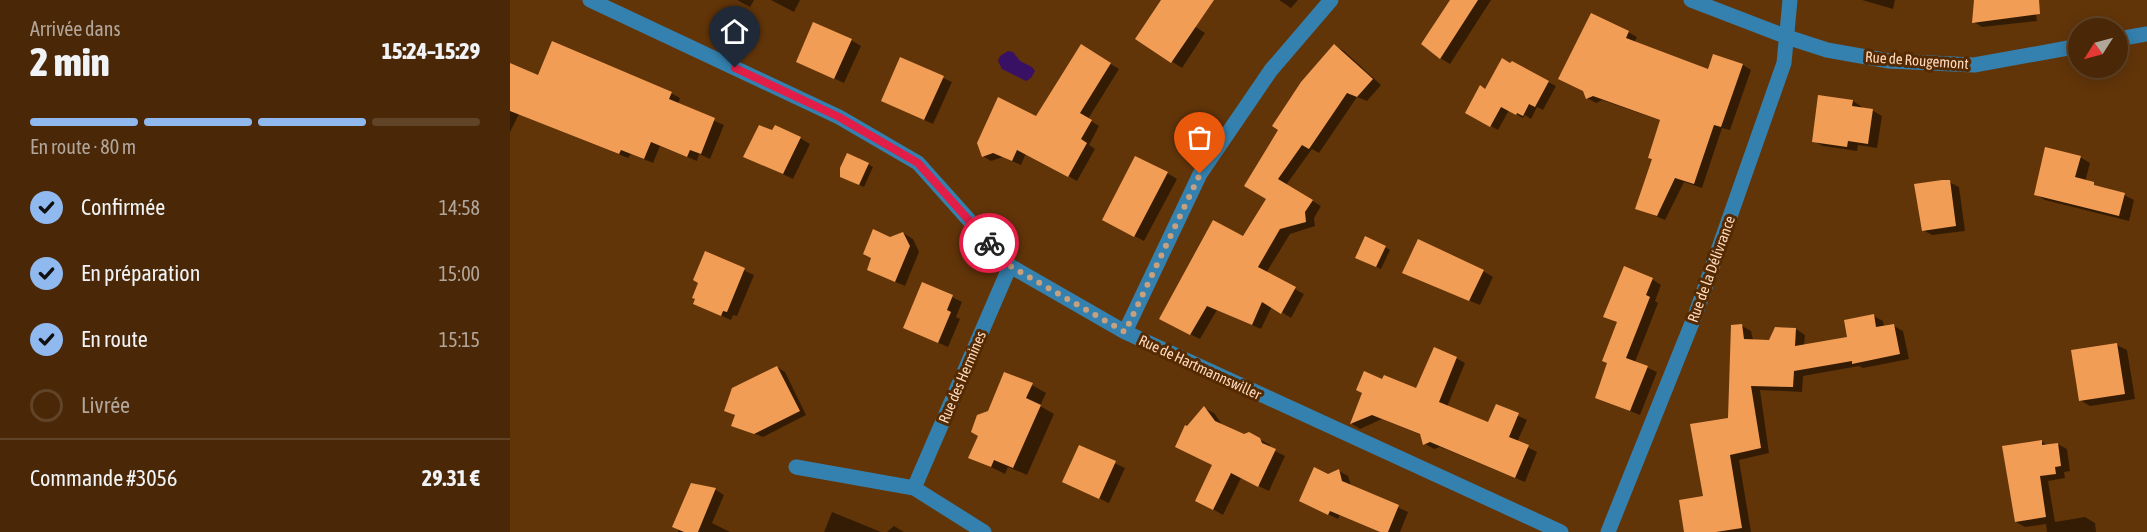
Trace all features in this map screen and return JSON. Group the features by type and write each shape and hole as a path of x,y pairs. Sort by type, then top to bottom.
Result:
{"street":[{"name":"Rue de Hartmannswiller","path":"590,0 839,117 918,163 1010,266 1125,332 1561,532"},
{"path":"1125,332 1200,174 1271,70 1331,0"},
{"name":"Rue de Rougemont","path":"1691,0 1827,50 1889,61 1974,65 2068,48"},
{"name":"Rue de la Délivrance","path":"1608,532 1696,313 1784,63 1790,0"},
{"path":"2128,37 2147,34"},
{"name":"Rue des Hermines","path":"914,488 1010,266"},
{"path":"796,467 914,488 984,532"}],"shaded area":[{"path":"1008,51 1013,52 1020,61 1032,67 1035,71 1031,78 1026,81 1002,69 998,61 1000,56"}],"building":[{"path":"1161,0 1214,0 1171,63 1135,39"},
{"path":"1450,0 1478,0 1440,59 1421,44"},
{"path":"1974,0 2039,0 2040,14 1972,23"},
{"path":"1591,13 1629,31 1626,38 1708,69 1713,54 1743,64 1721,127 1714,125 1694,184 1675,178 1657,216 1635,209 1652,159 1648,158 1660,120 1593,96 1586,99 1583,91 1558,79"},
{"path":"813,22 852,39 834,79 796,62"},
{"path":"552,41 672,92 669,99 715,118 701,154 690,150 687,157 651,142 644,159 621,150 619,154 510,111 510,63 538,75"},
{"path":"1081,44 1111,63 1080,113 1092,120 1081,139 1087,143 1068,177 1017,150 1012,161 993,153 982,157 977,143 998,97 1036,116"},
{"path":"1334,44 1373,79 1357,97 1347,93 1309,149 1302,145 1278,179 1313,200 1305,212 1306,222 1280,229 1258,267 1296,287 1281,314 1262,302 1252,325 1207,306 1190,335 1159,319 1213,220 1243,236 1266,199 1244,186 1278,130 1272,126 1301,82"},
{"path":"900,57 944,76 924,120 881,101"},
{"path":"1502,58 1549,81 1535,107 1529,104 1523,116 1501,107 1490,127 1465,113 1480,85 1485,89"},
{"path":"1818,95 1853,100 1852,106 1873,109 1868,144 1848,141 1847,147 1812,142"},
{"path":"759,125 772,130 775,125 801,137 783,174 743,157"},
{"path":"2045,147 2081,156 2075,177 2094,182 2094,185 2125,193 2119,216 2034,195"},
{"path":"847,153 869,163 859,185 840,177 840,168"},
{"path":"1135,156 1168,172 1134,237 1102,220"},
{"path":"1950,180 1956,226 1922,231 1914,184"},
{"path":"873,229 890,237 903,232 910,246 895,282 867,270 871,258 863,254"},
{"path":"1365,236 1386,246 1376,267 1355,258"},
{"path":"1418,239 1484,270 1469,301 1402,273"},
{"path":"705,251 745,268 727,312 723,311 721,316 693,304 695,299 692,298 698,283 693,280"},
{"path":"1624,266 1653,278 1646,295 1650,297 1626,358 1648,366 1630,411 1595,398 1607,363 1602,361 1617,322 1603,317"},
{"path":"922,282 953,295 947,310 951,312 938,343 903,328"},
{"path":"1874,314 1876,327 1894,324 1900,354 1852,364 1852,361 1794,371 1793,387 1751,386 1761,448 1730,455 1742,528 1716,532 1684,532 1679,500 1703,496 1690,424 1728,418 1731,325 1742,324 1744,339 1769,340 1775,327 1796,328 1795,346 1847,337 1844,320"},
{"path":"2117,343 2125,394 2079,401 2071,350"},
{"path":"1434,347 1457,357 1439,402 1488,422 1496,404 1519,413 1509,437 1529,445 1515,478 1430,442 1423,445 1420,434 1372,415 1350,424 1362,393 1356,390 1364,371 1382,379 1384,375 1416,388"},
{"path":"777,366 800,411 754,434 731,426 735,415 724,411 732,388"},
{"path":"1004,372 1033,383 1026,398 1041,405 1013,468 994,460 991,467 968,458 978,436 971,432 977,415 988,411"},
{"path":"1204,406 1215,421 1244,434 1249,432 1260,438 1262,443 1276,449 1258,487 1231,473 1213,510 1195,501 1212,465 1175,447 1185,425 1187,426"},
{"path":"2042,440 2042,445 2058,443 2061,466 2055,467 2056,474 2040,476 2046,517 2015,522 2002,446"},
{"path":"1079,445 1116,461 1099,499 1062,482"},
{"path":"1314,467 1328,474 1339,469 1342,481 1399,505 1388,532 1380,532 1330,511 1328,515 1299,501"},
{"path":"691,483 716,488 698,532 684,532 672,527"}],"way so far":[{"path":"989,243 1010,266 1125,332 1200,174"}],"route":[{"path":"735,68 839,117 918,163 989,243"}]}
